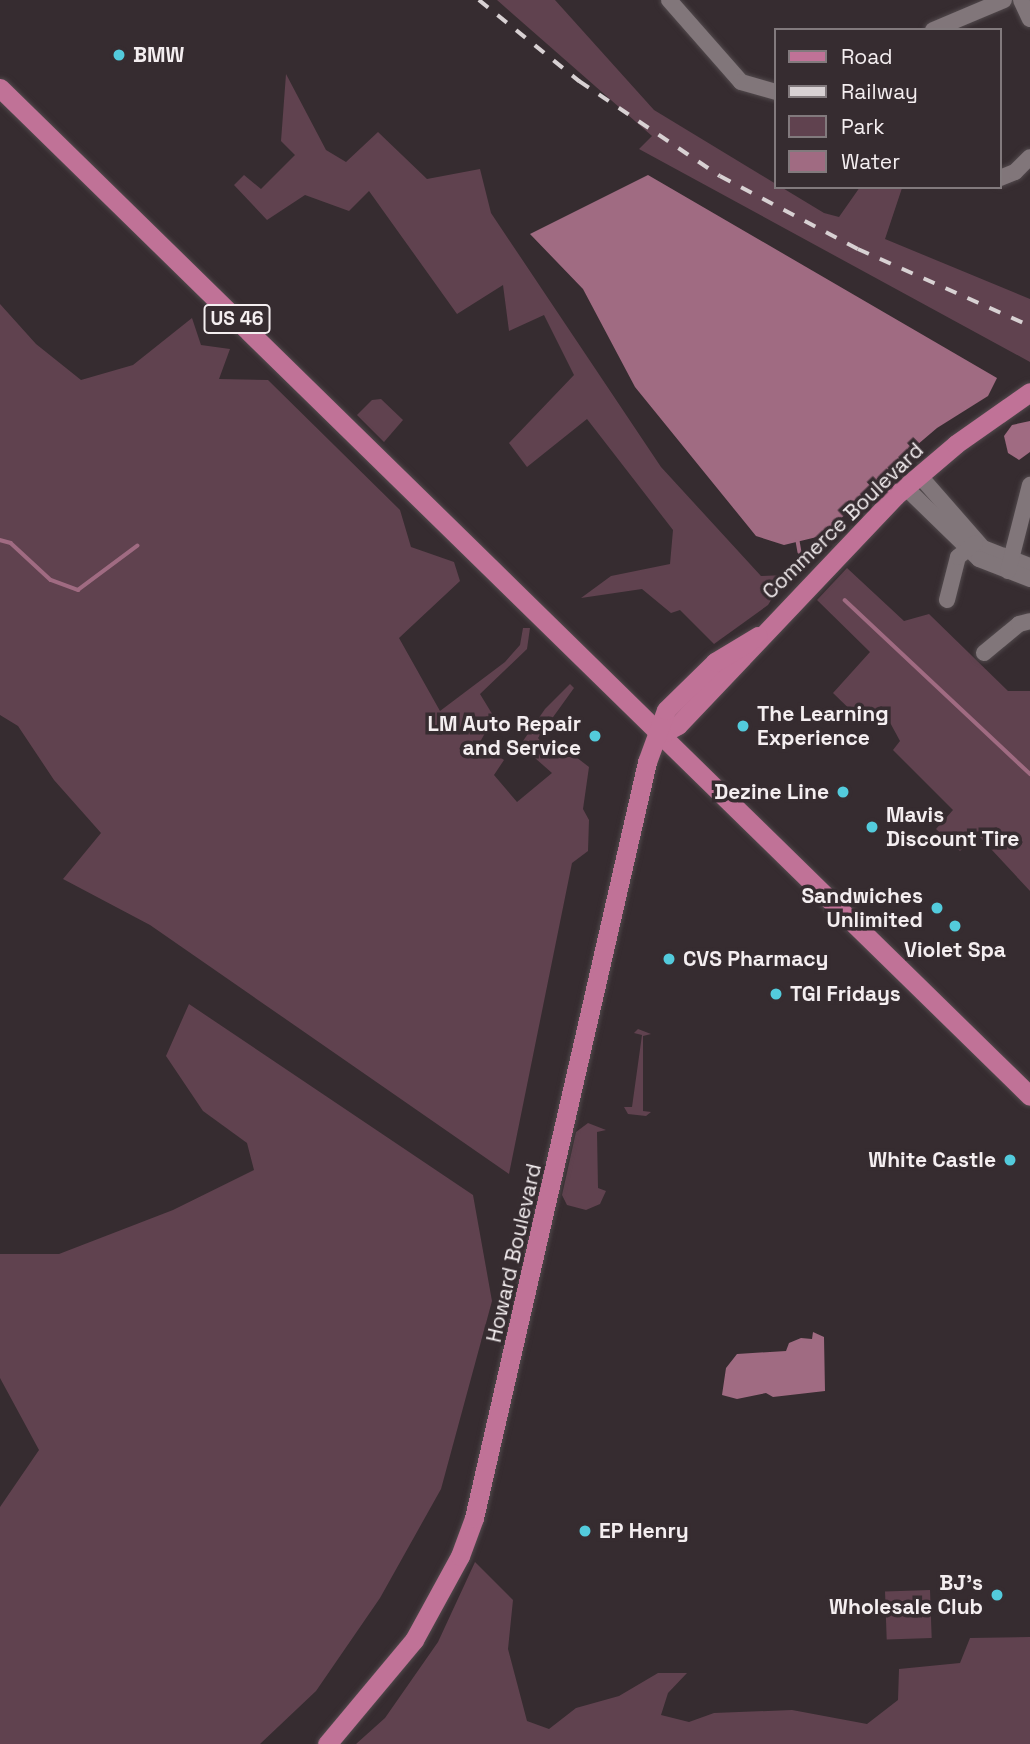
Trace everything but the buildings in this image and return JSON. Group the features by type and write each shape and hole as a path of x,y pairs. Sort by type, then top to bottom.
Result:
{"main road":[{"name":"US 46","path":"0,88 1030,1096"},
{"name":"Commerce Boulevard","path":"661,734 666,710 695,680 758,636 912,481 1003,409 1030,392"},
{"name":"Howard Boulevard","path":"327,1744 414,1640 460,1556 477,1508 647,762 661,734"}],"street":[{"path":"669,0 741,82 774,91"},
{"path":"938,28 1004,0"},
{"path":"1021,0 1030,19"},
{"path":"1002,176 1015,172 1030,158"},
{"path":"912,481 971,545 1030,579"},
{"path":"1009,567 1030,485"},
{"path":"947,600 956,562 971,545"},
{"path":"1009,567 1030,566"},
{"path":"984,653 1019,624 1030,621"}],"green space":[{"path":"497,0 555,0 654,110 774,183 774,189 784,189 824,213 839,217 859,189 902,189 885,239 1030,299 1030,362 639,149 652,136"},
{"path":"286,74 326,150 346,162 378,132 427,179 480,169 491,213 661,467 761,576 786,575 768,605 714,644 680,610 671,613 642,589 581,598 611,576 670,564 673,530 587,419 527,467 509,443 574,375 544,315 509,331 503,285 457,314 369,191 349,211 305,195 267,220 234,185 244,175 261,189 295,155 281,141"},
{"path":"0,304 36,344 81,380 133,365 192,318 201,345 230,349 219,379 268,380 400,510 411,547 454,562 460,581 399,638 440,711 505,662 520,645 523,628 530,628 527,649 480,694 494,717 480,742 504,760 494,775 517,802 552,773 527,751 523,741 545,709 570,684 574,688 538,738 553,757 576,757 589,767 583,809 589,820 588,851 572,863 509,1174 150,925 63,879 101,833 54,780 18,726 0,715"},
{"path":"381,399 403,420 384,442 357,415 372,400"},
{"path":"847,568 904,621 929,614 1008,691 1030,691 1030,891 978,835 960,851 936,829 953,810 893,750 900,741 881,706 865,724 833,693 870,652 817,600"},
{"path":"189,1004 473,1195 492,1301 441,1489 380,1598 316,1691 260,1744 0,1744 0,1507 39,1450 0,1378 0,1254 59,1254 173,1210 254,1170 247,1143 203,1111 166,1056"},
{"path":"638,1029 651,1034 643,1036 643,1111 651,1112 646,1116 628,1114 624,1107 632,1107 642,1035 634,1033"},
{"path":"588,1123 606,1130 597,1132 598,1188 606,1191 600,1204 586,1210 567,1205 562,1195 576,1132"},
{"path":"475,1562 513,1600 508,1649 527,1721 549,1729 576,1708 619,1696 658,1673 687,1673 668,1693 661,1715 689,1722 714,1713 792,1710 867,1724 898,1700 899,1669 960,1663 970,1638 1030,1637 1030,1744 356,1744 385,1718 438,1642"},
{"path":"930,1590 932,1638 887,1640 885,1592"}],"water":[{"path":"648,175 997,378 988,396 937,428 890,468 825,535 784,545 756,536 635,387 583,289 530,234"},
{"path":"1030,421 1030,452 1019,460 1008,453 1004,436 1012,425"},
{"path":"813,1332 824,1337 825,1391 773,1397 766,1393 737,1399 722,1395 726,1368 737,1354 786,1351 789,1343 801,1338 812,1339"}],"waterway":[{"path":"0,540 11,543 51,580 78,590 137,546"},
{"path":"798,541 800,552"},
{"path":"845,600 1030,774"}],"railway":[{"path":"479,0 579,81 720,176 858,249 1030,326"}],"place":[{"name":"BMW","path":"119,55"},
{"name":"The Learning Experience","path":"743,726"},
{"name":"LM Auto Repair and Service","path":"595,736"},
{"name":"Dezine Line","path":"843,792"},
{"name":"Mavis Discount Tire","path":"872,827"},
{"name":"Sandwiches Unlimited","path":"937,908"},
{"name":"Violet Spa","path":"955,926"},
{"name":"CVS Pharmacy","path":"669,959"},
{"name":"TGI Fridays","path":"776,994"},
{"name":"White Castle","path":"1010,1160"},
{"name":"EP Henry","path":"585,1531"},
{"name":"BJ's Wholesale Club","path":"997,1595"}]}
